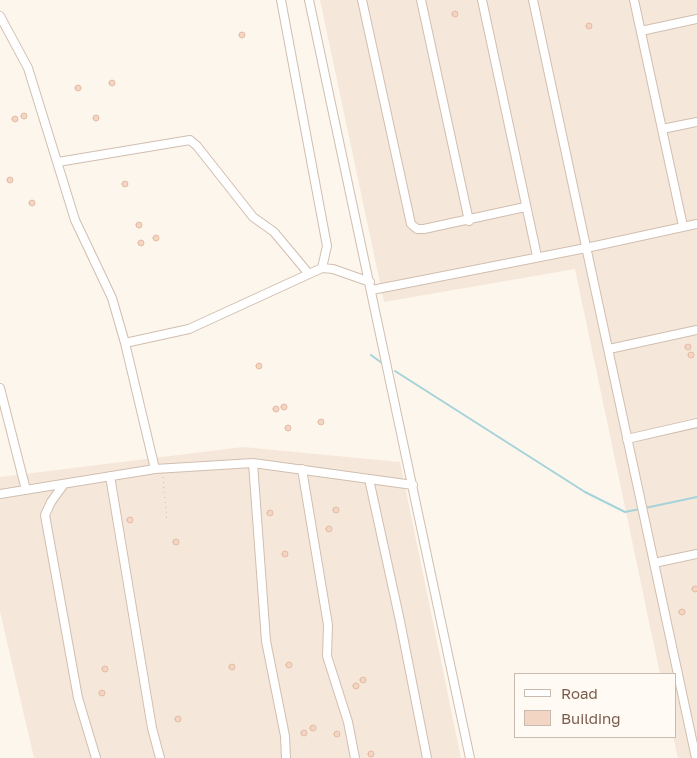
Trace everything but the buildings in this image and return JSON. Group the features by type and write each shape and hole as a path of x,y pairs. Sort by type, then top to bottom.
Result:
{"street":[{"path":"280,0 327,246 322,268"},
{"path":"309,0 414,485 470,758"},
{"path":"362,0 411,224 417,229 424,229 469,221 525,207"},
{"path":"421,0 469,221"},
{"path":"482,0 537,256"},
{"path":"533,0 696,758"},
{"path":"634,0 683,226"},
{"path":"0,16 28,68 75,220 104,279 125,343 158,468"},
{"path":"641,31 697,19"},
{"path":"662,129 697,122"},
{"path":"58,162 190,140 197,146 253,217 274,232 310,274"},
{"path":"125,343 189,329 322,268 333,269 371,286 586,248 697,224"},
{"path":"608,349 697,330"},
{"path":"0,388 26,490"},
{"path":"627,439 697,424"},
{"path":"0,494 158,468 253,463 414,485"},
{"path":"253,463 266,640 283,728 286,758"},
{"path":"302,469 328,625 327,656 348,722 355,758"},
{"path":"110,476 152,728 160,758"},
{"path":"368,479 400,621 427,758"},
{"path":"64,484 50,502 46,516 77,691 96,758"},
{"path":"654,563 697,554"}],"path":[{"path":"158,468 167,522"}],"shaded area":[{"path":"320,0 697,0 697,758 678,758 673,738 677,738 677,673 660,673 575,269 384,302"},
{"path":"243,447 400,462 461,758 34,758 0,612 0,477"}],"waterway":[{"path":"371,355 382,363"},
{"path":"395,371 585,492 625,512 640,509"},
{"path":"645,508 697,497"}]}
